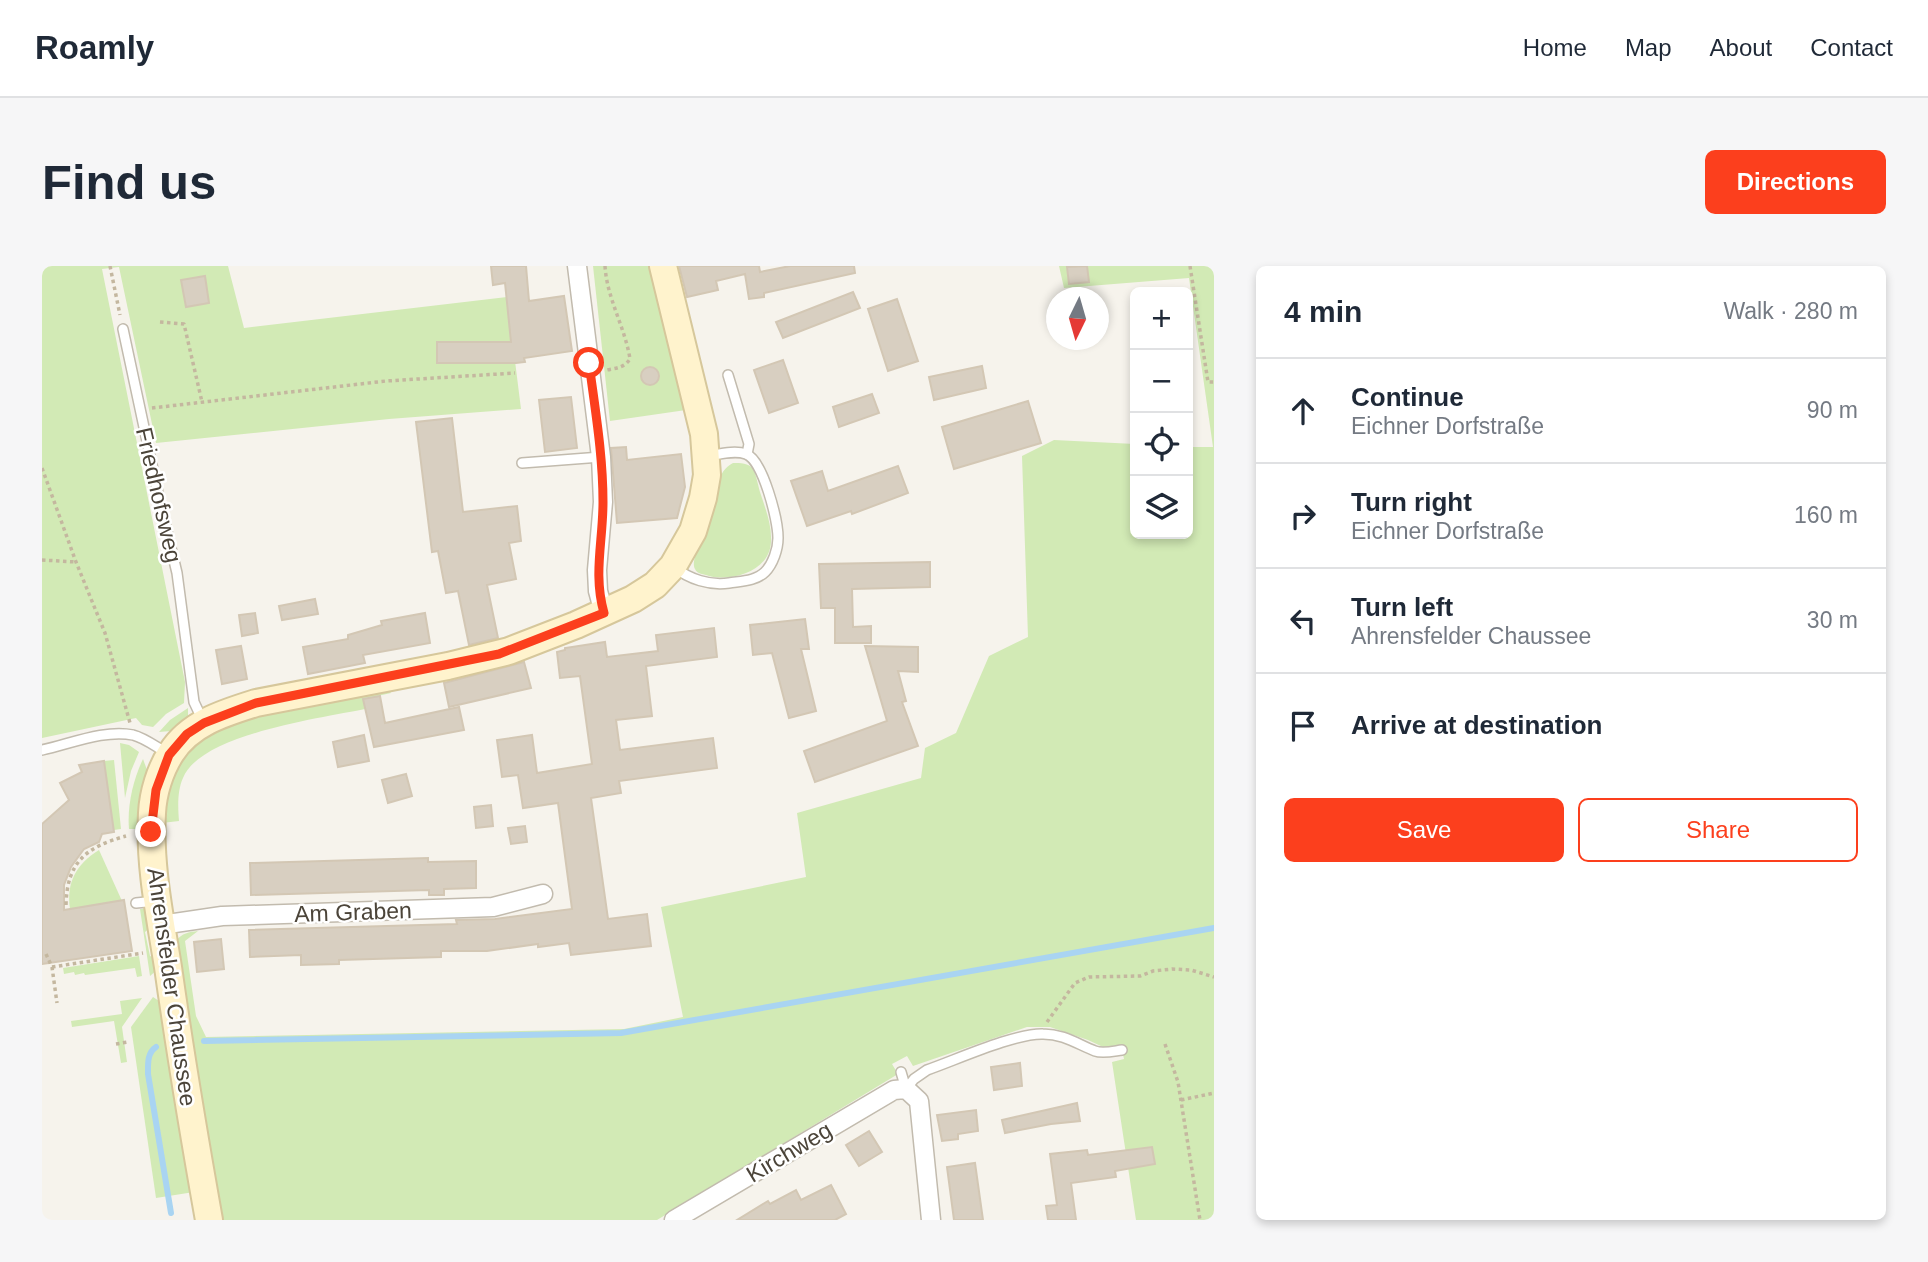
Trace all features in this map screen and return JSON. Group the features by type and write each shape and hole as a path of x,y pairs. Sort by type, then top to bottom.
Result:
{"main road":[{"path":"169,755 187,734 204,723 256,703 499,654 604,613 655,585 673,566 687,545 698,519 707,475 704,434 663,266"},
{"name":"Ahrensfelder Chaussee","path":"169,755 152,809 152,910 209,1220"}],"street":[{"path":"577,266 601,457 603,502 597,570 598,591 604,613"},
{"name":"Am Graben","path":"152,910 222,916 493,907 543,894"},
{"path":"904,1081 919,1101 932,1220"},
{"name":"Kirchweg","path":"674,1220 894,1090 904,1081"}],"lane":[{"name":"Friedhofsweg","path":"123,329 177,573 194,702 204,723"},
{"path":"728,375 750,444 747,454"},
{"path":"673,566 695,579 722,584 754,580 765,572 775,556 777,524 758,463 747,454 706,456"},
{"path":"522,463 601,457"},
{"path":"42,750 115,734 132,735 169,755"},
{"path":"904,1081 914,1079 927,1070 1021,1038 1042,1034 1083,1043 1096,1052 1122,1050"}],"path":[{"path":"110,266 123,329"},
{"path":"590,372 619,368 626,365 630,359 609,293 606,266"},
{"path":"1190,266 1208,382 1214,382"},
{"path":"160,322 184,324 202,402"},
{"path":"139,409 386,381 515,373"},
{"path":"42,468 105,634 132,735"},
{"path":"42,560 76,562"},
{"path":"66,905 66,885 74,866 97,846 125,836"},
{"path":"52,967 144,953"},
{"path":"46,954 52,967 57,1003"},
{"path":"1042,1034 1075,984 1089,977 1140,976 1153,971 1172,969 1191,970 1214,977"},
{"path":"116,1044 128,1042"},
{"path":"1165,1044 1178,1082 1200,1220"},
{"path":"1181,1100 1214,1093"}],"green space":[{"path":"42,266 228,266 244,328 507,297 521,409 389,419 156,443 119,267 102,269 185,682 184,703 166,714 153,727 142,725 136,718 42,738","holes":["205,276 209,302 186,307 182,281"]},
{"path":"593,266 651,266 686,410 610,421"},
{"path":"1059,266 1214,266 1214,1220 1136,1220 1112,1062 1124,1059 1121,1045 1103,1047 1050,1027 1027,1027 913,1066 907,1056 892,1064 898,1074 657,1220 219,1220 176,941 181,936 198,931 185,941 196,1016 206,1037 624,1029 683,1017 661,907 806,877 797,813 921,778 925,748 956,733 989,656 1028,637 1022,456 1054,440 1130,444 1130,539 1193,539 1193,447 1213,447 1193,306 1193,287 1190,287 1189,278 1064,287"},
{"path":"733,463 747,464 754,472 770,524 769,552 757,567 738,576 709,576 696,571 695,559 711,520 719,480 722,473"},
{"path":"387,687 391,693 364,699 365,709 264,730 213,750 194,763 183,778 179,794 179,821 162,823 176,769 186,753 203,739 225,727 280,708"},
{"path":"188,708 188,719 171,731 159,732 170,720"},
{"path":"120,743 139,752 131,771 125,798"},
{"path":"143,759 147,770 138,829 129,829 132,793"},
{"path":"114,760 121,829 114,830 104,761"},
{"path":"99,850 122,901 70,909 70,891 74,875 84,861"},
{"path":"149,908 152,926 145,932 150,956 157,959 158,969 150,976 140,909"},
{"path":"139,956 142,976 137,977 135,968 85,975 75,975 74,972 64,974 63,968"},
{"path":"153,997 162,1003 194,1192 156,1198 131,1027"},
{"path":"142,998 122,1027 127,1062 121,1063 114,1021 72,1027 71,1021 122,1014 120,1001"}],"building":[{"path":"491,266 526,266 529,301 564,296 572,351 524,358 525,362 516,363 437,363 437,342 511,342 505,283 493,285"},
{"path":"679,266 759,266 760,272 790,266 854,266 855,273 764,293 764,297 749,299 745,274 716,281 718,290 687,297"},
{"path":"1087,266 1089,282 1069,284 1067,267"},
{"path":"205,276 209,303 186,307 181,280"},
{"path":"853,292 860,308 783,338 776,322"},
{"path":"897,299 918,361 888,371 868,309"},
{"path":"783,360 798,403 769,413 754,370"},
{"path":"982,366 986,388 934,400 929,377"},
{"path":"650,367 658,372 659,376 654,384 650,385 642,380 641,376 646,368"},
{"path":"872,394 879,413 839,427 833,407"},
{"path":"571,397 577,448 545,452 539,400"},
{"path":"1028,401 1041,443 954,469 942,427"},
{"path":"452,418 463,512 517,506 521,541 509,543 516,579 487,585 498,638 469,645 458,591 446,593 438,551 432,552 416,422"},
{"path":"626,447 627,460 681,454 685,487 677,518 617,523 611,448"},
{"path":"898,466 908,493 852,514 851,511 807,526 791,481 822,471 828,491"},
{"path":"930,562 930,587 852,589 853,627 871,626 871,643 835,643 835,608 821,608 819,564"},
{"path":"315,599 318,614 282,620 279,606"},
{"path":"255,613 258,633 242,636 239,615"},
{"path":"425,613 430,643 363,655 365,663 308,674 303,647 348,639 348,635 382,625 381,621"},
{"path":"805,619 809,649 801,649 816,711 789,718 772,653 753,655 750,625"},
{"path":"714,628 717,657 646,666 652,716 616,720 620,750 713,738 717,768 619,781 621,793 591,798 608,919 647,914 651,946 571,955 569,943 538,947 538,944 487,951 441,951 441,957 339,960 339,964 301,965 301,955 250,957 249,930 457,924 456,920 495,919 572,909 558,803 523,808 518,775 502,777 497,740 532,735 537,773 592,764 580,676 560,678 557,652 565,648 605,642 607,657 658,651 656,635"},
{"path":"241,646 247,679 222,684 216,650"},
{"path":"865,646 918,647 918,672 898,671 906,701 902,702 918,746 815,782 804,751 887,721"},
{"path":"524,662 531,688 449,707 444,683"},
{"path":"380,696 385,723 459,707 464,730 374,747 363,699"},
{"path":"364,735 369,761 338,767 333,742"},
{"path":"104,761 114,832 102,834 99,842 84,849 71,867 64,885 64,910 124,900 132,951 42,964 42,824 69,800 60,783 82,772 79,765"},
{"path":"406,774 412,796 388,803 382,780"},
{"path":"491,805 493,826 476,828 474,807"},
{"path":"525,826 527,842 511,844 508,828"},
{"path":"428,858 428,862 476,861 476,888 444,889 444,895 429,895 429,890 251,895 250,863"},
{"path":"221,939 224,969 197,972 194,942"},
{"path":"1020,1063 1022,1086 994,1090 991,1067"},
{"path":"1077,1103 1080,1121 1005,1133 1002,1120"},
{"path":"976,1110 978,1131 958,1134 958,1139 942,1141 937,1115"},
{"path":"869,1131 882,1152 859,1166 846,1145"},
{"path":"1152,1147 1155,1164 1115,1171 1116,1177 1071,1183 1076,1220 1048,1220 1046,1206 1057,1205 1050,1154 1087,1150 1088,1155"},
{"path":"975,1163 983,1220 954,1220 947,1167"},
{"path":"831,1185 846,1214 835,1220 737,1220 768,1201 770,1204 796,1190 801,1200"}],"waterway":[{"path":"204,1041 621,1033 1214,928"},
{"path":"156,1047 150,1056 148,1074 171,1213"}],"route":[{"path":"151,832 156,790 169,755 187,734 204,723 256,703 499,654 604,613 598,591 597,570 603,502 601,457 589,363"}]}
